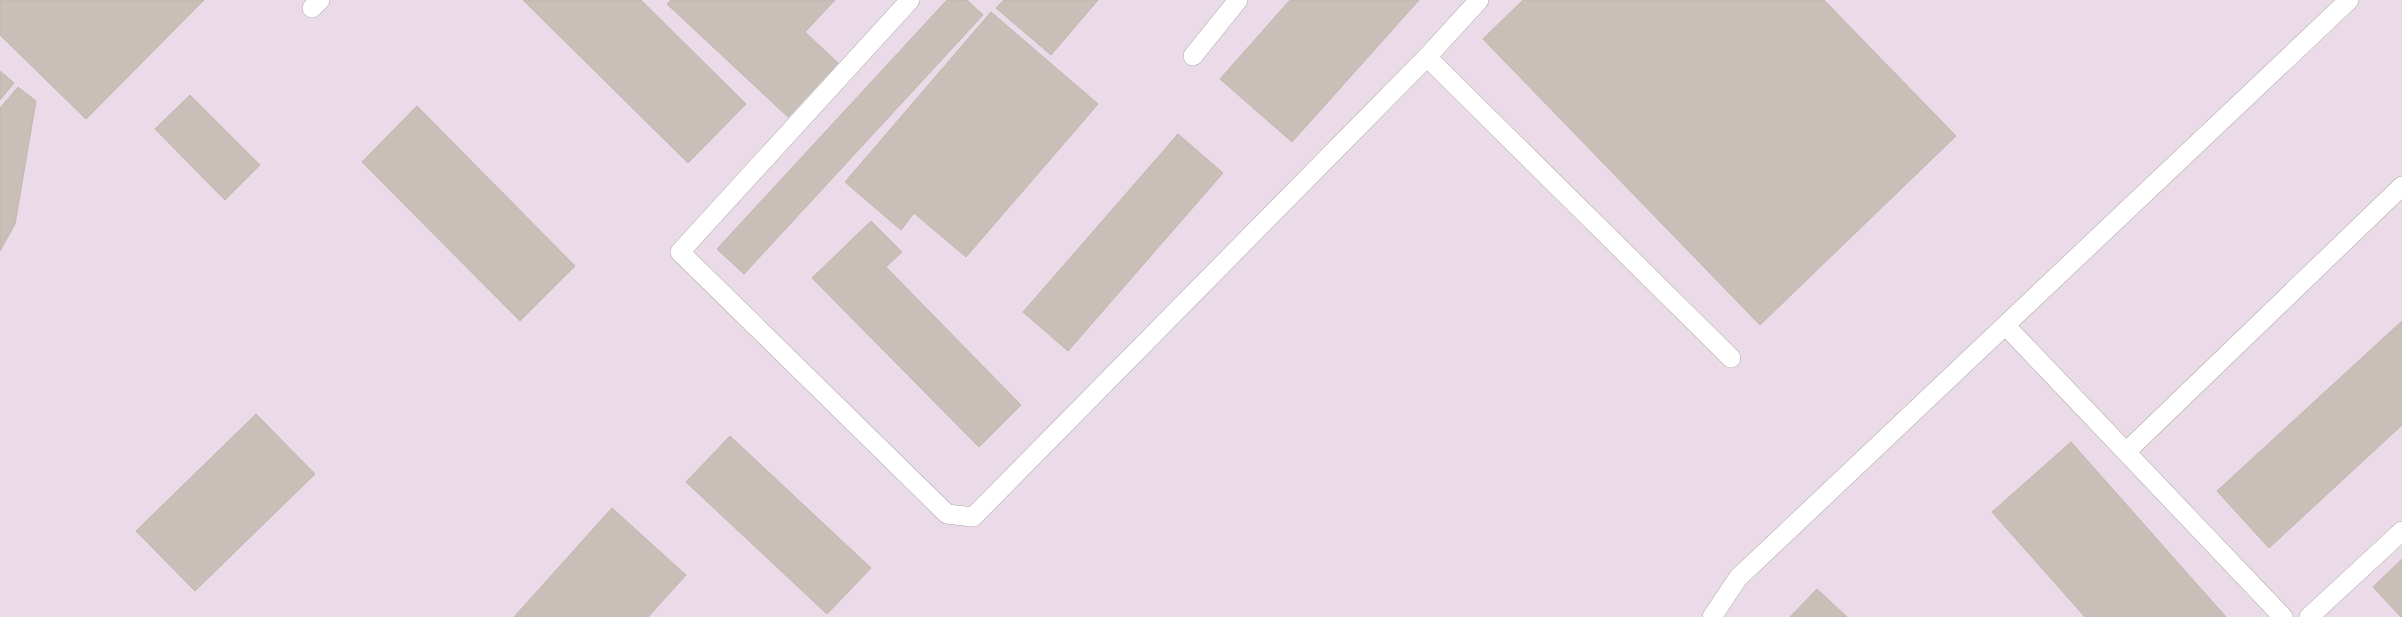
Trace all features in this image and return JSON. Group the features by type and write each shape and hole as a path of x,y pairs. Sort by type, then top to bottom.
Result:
{"lane":[{"path":"910,0 680,252 947,514 973,517 1427,57 1479,0"},
{"path":"1194,56 1238,0"},
{"path":"1712,617 1738,578 2349,0"},
{"path":"1427,57 1731,358"},
{"path":"2126,452 2402,186"},
{"path":"2006,326 2283,617"},
{"path":"2309,617 2402,531"}],"shaded area":[{"path":"0,0 2402,0 2402,617 0,617"}],"building":[{"path":"0,0 204,0 86,119 0,35"},
{"path":"523,0 641,0 746,104 688,163"},
{"path":"671,0 835,0 805,32 838,63 788,117 667,4"},
{"path":"947,0 967,0 983,15 744,274 717,249"},
{"path":"1004,0 1098,0 1051,55 996,8"},
{"path":"1290,0 1419,0 1292,142 1220,79"},
{"path":"1523,0 1824,0 1956,136 1760,325 1483,39"},
{"path":"991,12 1098,104 966,257 914,213 901,230 845,182"},
{"path":"0,71 14,83 0,100"},
{"path":"18,87 36,101 15,224 0,251 0,108"},
{"path":"190,95 260,165 225,200 155,129"},
{"path":"417,106 575,266 520,321 362,162"},
{"path":"1178,134 1223,173 1068,351 1023,312"},
{"path":"871,221 902,252 886,267 1021,405 979,447 812,278"},
{"path":"2402,321 2402,425 2269,548 2217,491"},
{"path":"256,414 315,474 195,591 136,531"},
{"path":"730,436 871,568 827,614 686,482"},
{"path":"2071,442 2226,617 2085,617 1992,512"},
{"path":"612,508 686,575 648,617 514,617"},
{"path":"2402,559 2402,617 2401,617 2373,587"},
{"path":"1817,589 1847,617 1790,617"}]}
